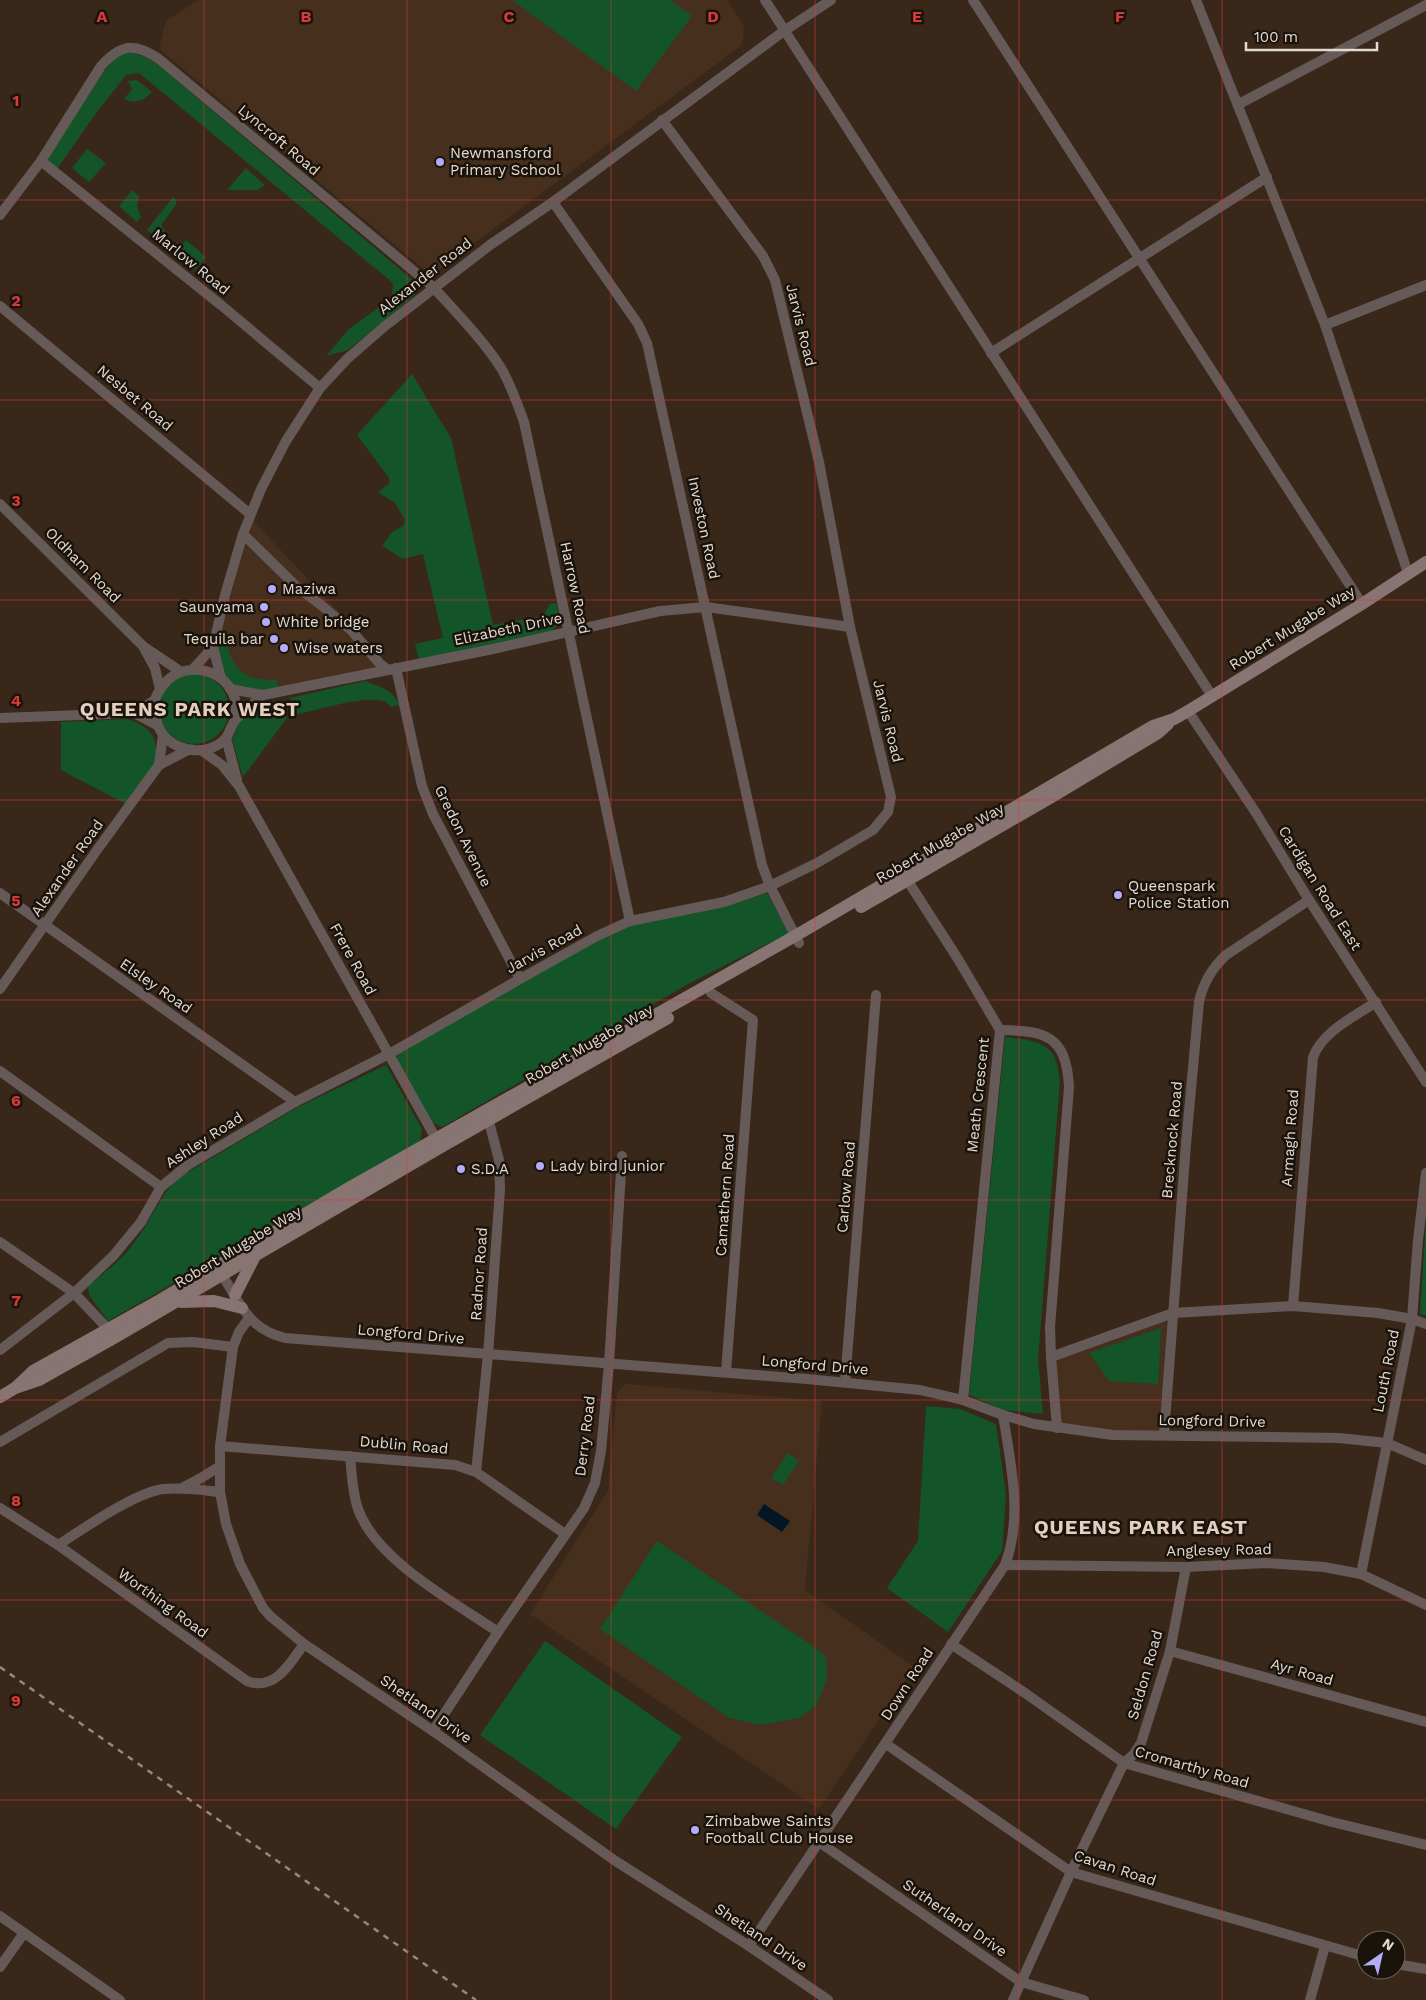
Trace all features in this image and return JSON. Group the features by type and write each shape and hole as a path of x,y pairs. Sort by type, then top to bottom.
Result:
{"main road":[{"name":"Robert Mugabe Way","path":"487,1116 904,876 1113,761 1158,733 1174,719 1362,604 1426,562"},
{"name":"Robert Mugabe Way","path":"0,1397 15,1388 33,1372 192,1280 252,1252 438,1143 710,994 797,939"},
{"name":"Robert Mugabe Way","path":"15,1388 39,1380 177,1303 222,1275 252,1252"},
{"path":"235,1295 252,1252"},
{"path":"177,1303 214,1301 246,1313"}],"street":[{"path":"764,0 1212,696"},
{"name":"Alexander Road","path":"221,678 213,647 225,595 243,534 250,514 286,441 320,388 347,359 433,287 553,202 784,30 831,0"},
{"path":"973,0 1362,604"},
{"path":"1196,0 1325,325 1408,574"},
{"path":"1238,104 1426,5"},
{"name":"Lyncroft Road","path":"0,214 41,161 101,66 122,48 134,47 149,52 433,287"},
{"name":"Jarvis Road","path":"389,1054 520,978 597,936 630,921 724,902 770,886 818,863 873,830 883,821 890,807 891,797 850,627 820,462 775,280 759,250 662,120"},
{"name":"Marlow Road","path":"41,161 221,305 320,388"},
{"path":"991,353 1267,177"},
{"name":"Investon Road","path":"553,202 638,324 647,343 762,865 770,886 797,939"},
{"path":"1325,325 1426,285"},
{"name":"Harrow Road","path":"433,287 458,314 499,366 517,401 524,422 630,921"},
{"name":"Nesbet Road","path":"0,306 250,514"},
{"name":"Oldham Road","path":"0,504 144,647 180,672"},
{"path":"243,534 291,582 352,631 380,664 392,669"},
{"name":"Elizabeth Drive","path":"230,689 263,696 569,632 660,610 706,607 850,627"},
{"name":"Oldham Road","path":"144,647 155,668 160,689"},
{"name":"Alexander Road","path":"194,669 213,647"},
{"path":"194,669 213,673 221,678 230,689 236,704 235,720 226,738 214,746 201,750 188,750 174,745 163,735 157,725 155,700 168,678 180,672 194,669"},
{"name":"Gredon Avenue","path":"392,669 422,786 433,814 520,978"},
{"name":"Elizabeth Drive","path":"235,720 263,696"},
{"path":"0,718 134,713 155,700"},
{"name":"Cardigan Road East","path":"1188,711 1260,820 1426,1082"},
{"path":"134,713 157,725"},
{"name":"Alexander Road","path":"158,766 163,735"},
{"name":"Frere Road","path":"226,738 239,786"},
{"name":"Alexander Road","path":"0,989 158,766 188,750"},
{"name":"Frere Road","path":"201,750 222,765 239,786 438,1143"},
{"path":"904,876 958,959 1000,1030"},
{"name":"Elsley Road","path":"0,893 295,1102"},
{"name":"Brecknock Road","path":"1164,1435 1188,1116 1199,1002 1202,990 1215,965 1226,955 1309,900"},
{"name":"Camathern Road","path":"710,994 753,1020 726,1372"},
{"name":"Carlow Road","path":"845,1382 876,995"},
{"name":"Armagh Road","path":"1293,1306 1313,1057 1322,1042 1333,1031 1376,1002"},
{"name":"Meath Crescent","path":"963,1400 1000,1030 1038,1032 1057,1045 1068,1069 1067,1129 1052,1308 1051,1357 1057,1428"},
{"name":"Ashley Road","path":"0,1350 74,1293 126,1242 141,1222 161,1187 188,1165 295,1102 389,1054"},
{"path":"0,1071 161,1187"},
{"name":"Radnor Road","path":"476,1472 488,1355 500,1190 499,1160 487,1116"},
{"name":"Derry Road","path":"433,1731 498,1632 584,1508 595,1483 601,1451 609,1364 622,1156"},
{"name":"Louth Road","path":"1361,1574 1412,1319 1418,1240 1426,1173"},
{"path":"0,1242 74,1293 108,1329"},
{"path":"192,1280 222,1275"},
{"name":"Longford Drive","path":"222,1275 246,1313 260,1328 273,1335 285,1338 845,1382 930,1392 963,1400 1003,1416 1057,1428 1113,1435 1339,1438 1387,1443 1426,1460"},
{"path":"1051,1357 1173,1313 1293,1306 1378,1313 1412,1319 1426,1324"},
{"name":"Shetland Drive","path":"246,1313 233,1347 220,1446 220,1492 226,1524 240,1564 263,1608 304,1644 433,1731 614,1860 749,1946 828,2000"},
{"path":"0,1442 168,1343 193,1342 233,1347"},
{"name":"Down Road","path":"749,1946 1005,1565 1012,1547 1014,1503 1013,1478 1003,1416"},
{"name":"Dublin Road","path":"220,1446 443,1463 476,1472 566,1534"},
{"path":"350,1456 352,1488 359,1510 374,1538 411,1573 498,1632"},
{"path":"181,1488 220,1466"},
{"path":"58,1545 122,1506 152,1492 181,1488 220,1492"},
{"name":"Worthing Road","path":"0,1508 58,1545 252,1683 265,1683 276,1678 304,1644"},
{"name":"Anglesey Road","path":"1005,1565 1186,1567 1298,1564 1333,1568 1361,1574 1426,1605"},
{"name":"Seldon Road","path":"1013,2000 1071,1872 1124,1763 1134,1754 1141,1743 1170,1651 1186,1567"},
{"name":"Cromarthy Road","path":"951,1644 1124,1763 1340,1824 1426,1845"},
{"name":"Ayr Road","path":"1170,1651 1426,1722"},
{"name":"Cavan Road","path":"886,1744 1071,1872 1356,1954"},
{"name":"Sutherland Drive","path":"819,1842 1021,1982 1084,2000"},
{"path":"0,1916 120,2000"},
{"path":"0,1966 24,1933"},
{"path":"1310,2000 1325,1946"},
{"path":"1406,1966 1426,1969"}],"shaded area":[{"name":"Newmansford Primary School","path":"198,0 727,0 744,26 742,45 431,275 159,49 166,21"},
{"path":"253,521 390,666 263,694 231,687 215,646"},
{"path":"1167,1319 1163,1434 1058,1427 1053,1359"},
{"path":"625,1384 822,1401 805,1590 914,1667 819,1809 530,1614 608,1491 617,1393"}],"green space":[{"path":"512,0 670,0 692,16 636,91"},
{"path":"126,52 147,58 164,70 415,282 415,295 348,350 326,356 349,329 392,298 393,283 139,73 126,75 94,116 57,169 46,161 102,74 113,60"},
{"path":"137,80 152,92 146,98 139,101 124,99 132,89 128,81"},
{"path":"87,149 106,163 89,182 72,168"},
{"path":"246,168 265,185 258,190 227,190"},
{"path":"132,190 139,196 137,206 141,217 137,222 119,206"},
{"path":"173,197 177,200 175,206 161,225 167,235 163,243 147,230"},
{"path":"186,240 206,257 195,270 175,253"},
{"path":"412,374 451,438 493,625 543,616 550,604 557,603 558,622 550,632 419,660 415,644 443,638 423,554 403,559 382,546 392,532 403,526 405,520 395,503 378,492 389,484 389,478 357,435"},
{"path":"221,637 225,637 231,657 241,671 256,678 277,680 278,688 263,691 233,685 224,674 218,648"},
{"path":"194,674 207,677 219,684 226,696 229,709 226,722 219,734 207,741 194,744 181,741 169,734 162,722 159,709 162,696 169,684 181,677"},
{"path":"365,681 390,692 399,705 391,707 386,702 380,700 369,700 336,705 294,715 290,698"},
{"path":"280,700 287,718 243,777 232,739 240,721 262,704"},
{"path":"127,719 148,730 155,742 156,757 144,781 126,804 61,770 61,722"},
{"path":"767,893 789,933 688,984 442,1127 432,1122 396,1058 400,1052 598,939 631,924 725,906"},
{"path":"1005,1037 1035,1042 1048,1049 1056,1061 1060,1081 1038,1359 1043,1414 1004,1410 969,1395"},
{"path":"386,1065 422,1129 420,1141 108,1321 89,1295 88,1286 129,1249 140,1235 165,1193 178,1178 298,1107"},
{"path":"1426,1221 1426,1316 1420,1314"},
{"path":"1161,1328 1158,1384 1109,1381 1089,1353"},
{"path":"926,1406 960,1409 996,1424 1006,1495 1002,1551 948,1632 887,1588 918,1541"},
{"path":"788,1453 799,1461 783,1485 771,1478"},
{"path":"657,1541 823,1653 826,1659 827,1679 816,1706 799,1718 761,1725 729,1718 600,1629"},
{"path":"545,1641 682,1737 616,1829 480,1735"}],"water":[{"path":"764,1504 790,1521 782,1532 757,1515"}],"railway":[{"path":"0,1667 476,2000"}],"place":[{"name":"Newmansford Primary School","path":"440,162"},
{"name":"Maziwa","path":"272,589"},
{"name":"Saunyama","path":"264,607"},
{"name":"White bridge","path":"266,622"},
{"name":"Tequila bar","path":"274,639"},
{"name":"Wise waters","path":"284,648"},
{"name":"Queenspark Police Station","path":"1118,895"},
{"name":"Lady bird junior","path":"540,1166"},
{"name":"S.D.A","path":"461,1169"},
{"name":"Zimbabwe Saints Football Club House","path":"695,1830"}],"district":[{"name":"QUEENS PARK WEST","path":"190,709"},
{"name":"QUEENS PARK EAST","path":"1141,1527"}]}
